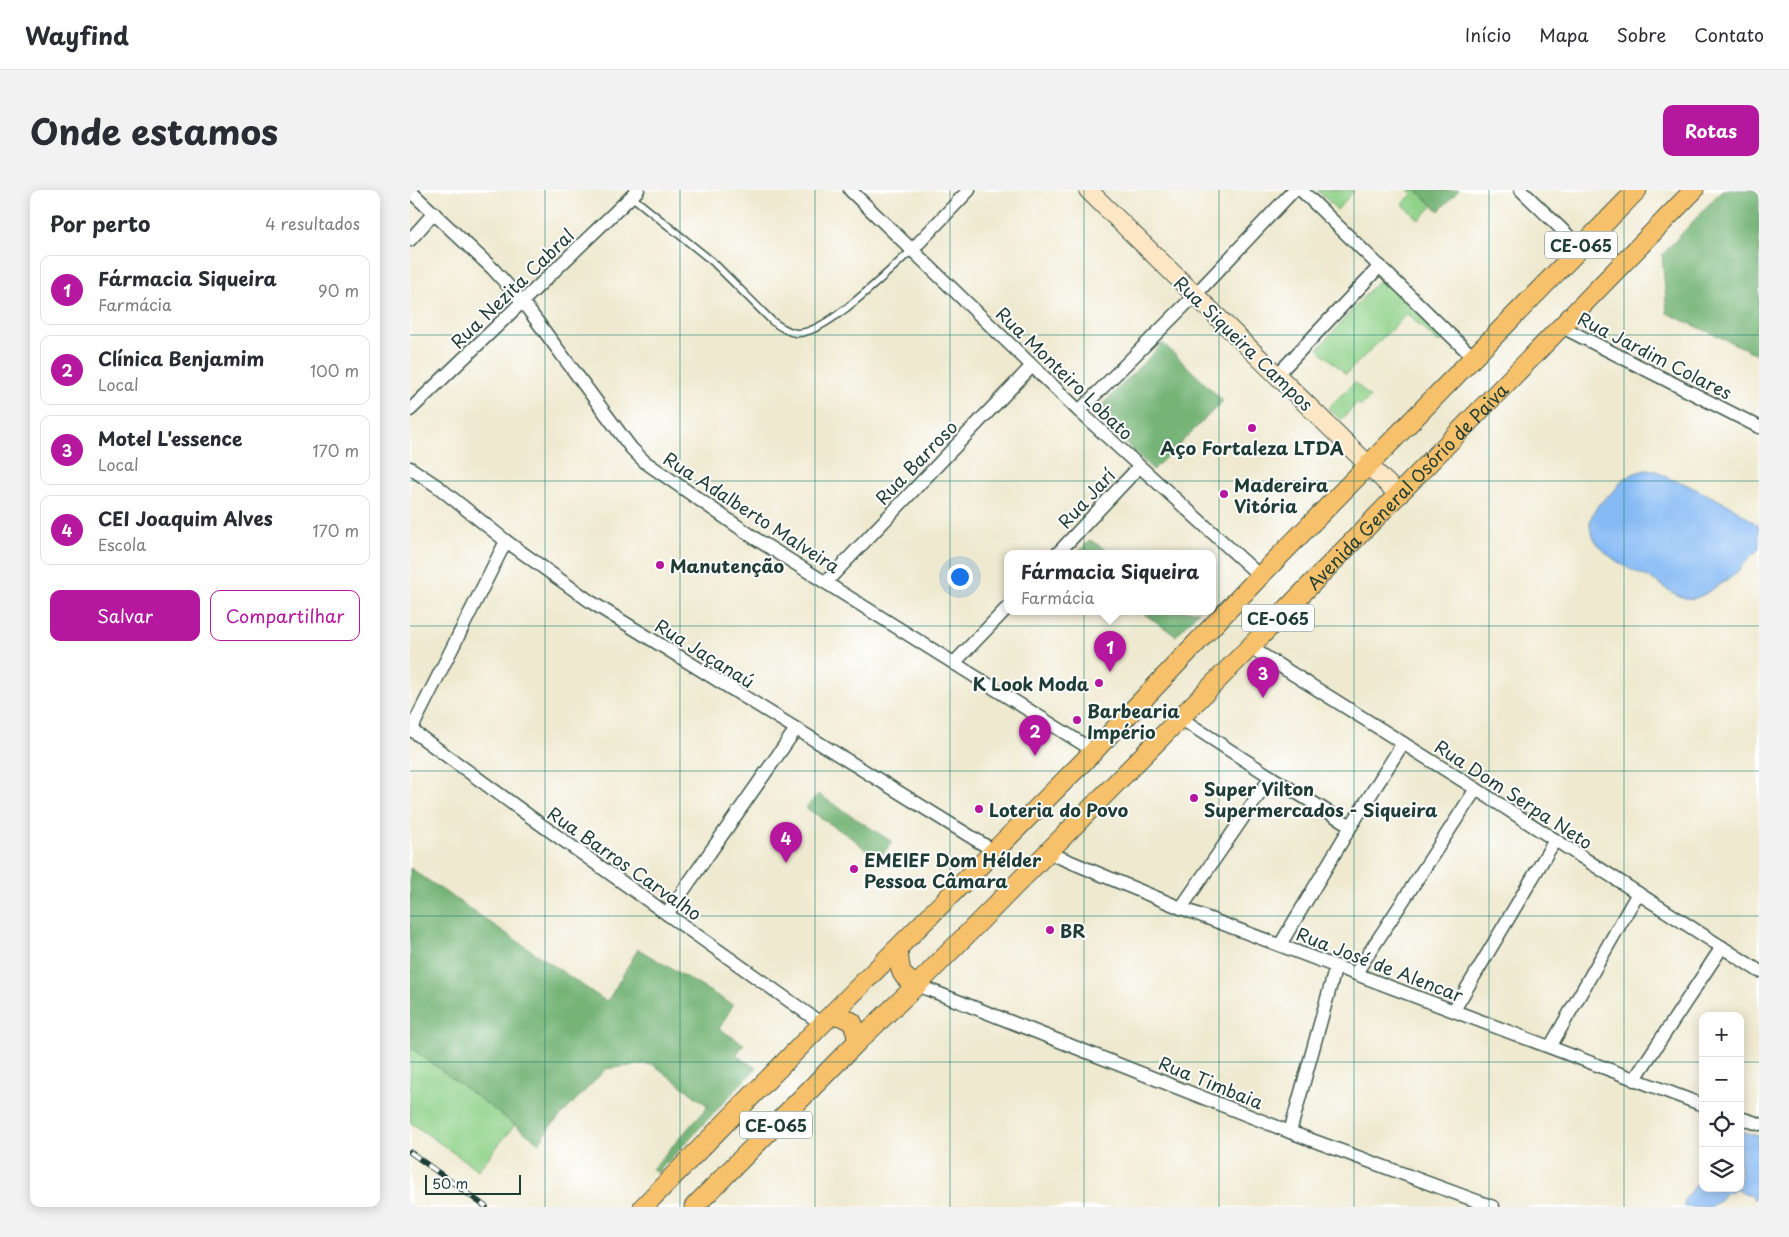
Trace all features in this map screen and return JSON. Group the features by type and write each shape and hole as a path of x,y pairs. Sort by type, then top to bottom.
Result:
{"main road":[{"name":"CE-065","path":"642,1207 1094,751 1260,576 1474,358 1580,246 1637,190"},
{"name":"Avenida General Osório de Paiva","path":"694,1207 857,1042 917,985 1250,647 1694,190"},
{"path":"898,949 902,974 917,985"},
{"path":"826,1020 839,1015 852,1022 856,1031 857,1042"}],"street":[{"name":"Rua Monteiro Lobato","path":"850,190 1079,411 1260,576"},
{"path":"912,251 969,190"},
{"name":"Rua Siqueira Campos","path":"1088,190 1399,495"},
{"path":"1079,411 1195,295 1294,190"},
{"path":"1301,190 1474,358"},
{"path":"1521,190 1580,246"},
{"name":"Rua Adalberto Malveira","path":"410,191 493,269 522,301 631,448 645,462 756,539 1094,751"},
{"name":"Rua Nezita Cabral","path":"410,410 631,192"},
{"path":"410,240 434,213"},
{"path":"1277,375 1380,266"},
{"name":"Rua Jardim Colares","path":"1562,327 1759,427"},
{"name":"Rua Barroso","path":"826,582 1032,366"},
{"name":"Rua Jarí","path":"1061,550 1139,467"},
{"name":"Rua Jaçanaú","path":"410,468 437,486 506,541 591,602 994,850"},
{"path":"410,729 506,541"},
{"path":"954,663 1004,611"},
{"name":"Rua Dom Serpa Neto","path":"1250,647 1476,789 1759,971"},
{"path":"1180,718 1351,826"},
{"name":"Rua Barros Carvalho","path":"410,729 667,914 826,1020"},
{"path":"667,914 796,729"},
{"path":"1280,945 1403,743"},
{"path":"1181,908 1271,777"},
{"path":"1356,973 1476,789"},
{"path":"1454,1010 1554,840"},
{"name":"Rua José de Alencar","path":"1047,852 1181,908 1699,1104"},
{"path":"1550,1047 1638,893"},
{"path":"1634,1080 1722,947"},
{"path":"1290,1132 1336,966"},
{"name":"Rua Timbaia","path":"917,985 1290,1132 1493,1207"},
{"path":"1744,1119 1759,1124"}],"lane":[{"path":"631,192 713,262 772,321 781,328 796,333 824,325 912,251"}],"green space":[{"path":"1317,190 1353,190 1353,192 1337,210"},
{"path":"1408,190 1416,190 1433,205 1419,220 1402,204 1412,194"},
{"path":"1416,190 1459,190 1439,211"},
{"path":"1722,190 1759,190 1759,355 1667,313 1662,255"},
{"path":"1382,276 1445,337 1439,343 1407,314 1346,374 1318,349"},
{"path":"1163,343 1223,401 1153,470 1094,413"},
{"path":"1355,382 1370,397 1361,406 1357,403 1341,420 1328,408"},
{"path":"1090,540 1106,550 1080,550"},
{"path":"1146,615 1195,615 1176,636"},
{"path":"818,794 892,842 878,861 856,841 806,808"},
{"path":"410,868 607,1002 638,949 733,1005 719,1029 744,1044 736,1055 756,1068 657,1173 652,1169 708,1106 654,1065 643,1064 606,1069 548,1129 539,1143 410,1047"},
{"path":"410,1047 515,1125 478,1170 410,1122"}],"water":[{"path":"1647,470 1656,471 1731,506 1759,526 1759,549 1735,574 1700,597 1689,599 1677,595 1654,580 1628,568 1606,553 1595,540 1592,533 1590,521 1594,511 1601,502 1625,478"},
{"path":"1744,1132 1759,1136 1759,1203 1742,1192 1744,1192"},
{"path":"1699,1170 1699,1192 1728,1192 1711,1207 1685,1207 1685,1199 1696,1185"}],"railway":[{"path":"410,1152 486,1207"}],"place":[{"name":"Aço Fortaleza LTDA","path":"1252,428"},
{"name":"Madereira Vitória","path":"1224,494"},
{"name":"Manutenção","path":"660,565"},
{"name":"Fármacia Siqueira","path":"1110,672"},
{"name":"K Look Moda","path":"1099,683"},
{"name":"Motel L'essence","path":"1263,698"},
{"name":"Barbearia Império","path":"1077,720"},
{"name":"Clínica Benjamim","path":"1035,756"},
{"name":"Super Vilton Supermercados - Siqueira","path":"1194,798"},
{"name":"Loteria do Povo","path":"979,809"},
{"name":"CEI Joaquim Alves","path":"786,863"},
{"name":"EMEIEF Dom Hélder Pessoa Câmara","path":"854,869"},
{"name":"BR","path":"1050,930"}]}
